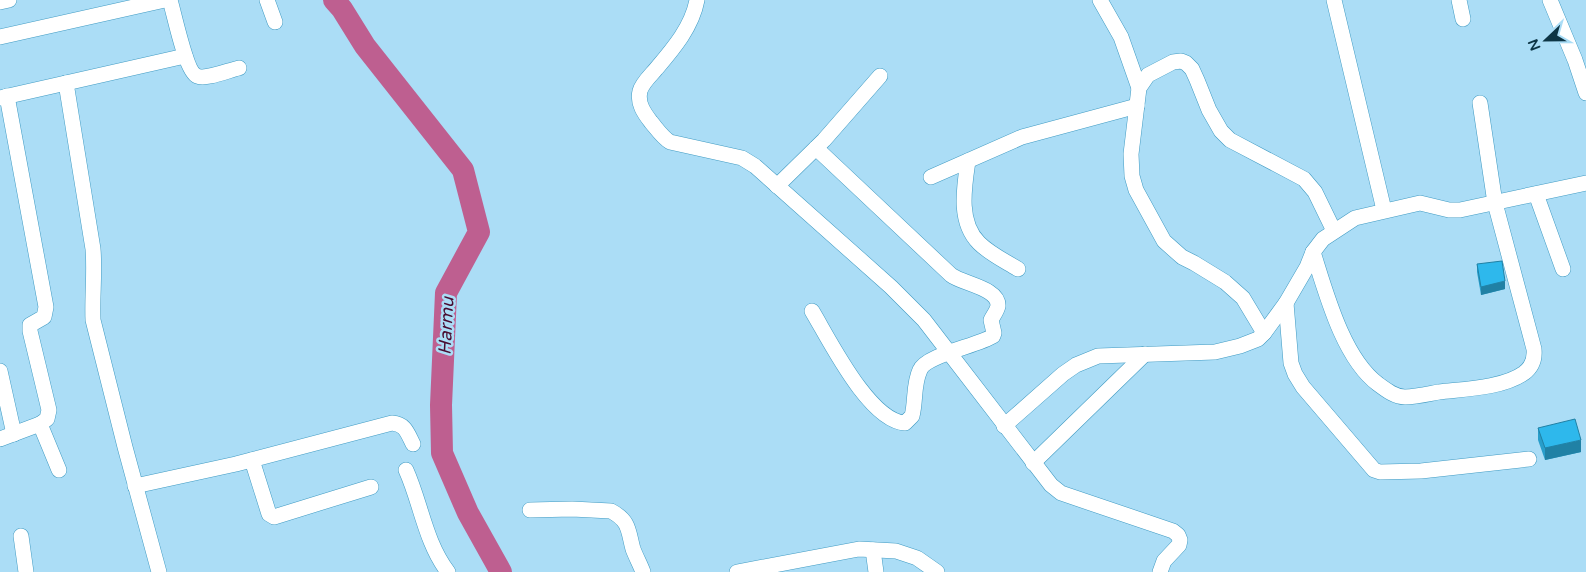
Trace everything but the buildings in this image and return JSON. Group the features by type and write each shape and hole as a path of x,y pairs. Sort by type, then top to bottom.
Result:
{"street":[{"path":"0,2 9,0"},
{"path":"0,37 165,0"},
{"path":"170,0 185,56 192,72 198,77 239,68"},
{"path":"267,0 275,22"},
{"path":"696,0 694,13 687,27 640,90 640,102 643,112 666,139 677,144 742,158 755,166 890,287 924,320 1004,426 1051,485 1061,493 1153,523 1175,533 1180,540 1179,545 1164,561 1160,572"},
{"path":"1100,0 1121,38 1140,88"},
{"path":"1334,0 1384,210"},
{"path":"1459,0 1462,19"},
{"path":"1550,0 1581,59 1586,93"},
{"path":"0,372 7,437 40,424 47,419 49,410 30,331 30,325 44,317 46,307 3,97 185,56"},
{"path":"1264,333 1244,298 1225,282 1182,258 1164,241 1136,190 1132,176 1131,154 1136,106 1140,88 1148,75 1173,62 1181,61 1186,63 1192,69 1209,110 1221,131 1230,140 1304,179 1314,192 1334,231"},
{"path":"777,186 816,148 880,76"},
{"path":"66,83 93,248 93,320 157,572"},
{"path":"1314,252 1328,299 1341,332 1366,374 1389,392 1404,397 1496,385 1524,373 1531,365 1534,349 1495,203 1480,103"},
{"path":"931,177 1022,137 1136,106"},
{"path":"812,311 858,386 874,407 897,422 906,422 912,416 914,390 921,367 949,353 993,336 991,320 998,308 995,297 985,289 963,283 951,275 816,148"},
{"path":"968,161 964,184 965,216 969,230 979,244 1018,269"},
{"path":"1004,426 1063,374 1076,365 1098,356 1215,352 1258,339 1286,303 1323,239 1355,218 1420,203 1449,210 1460,210 1586,183"},
{"path":"1536,194 1563,269"},
{"path":"1286,303 1292,363 1295,374 1309,394 1374,470 1380,472 1421,471 1529,459"},
{"path":"1034,463 1145,354"},
{"path":"135,486 252,460 392,423 404,427 412,444"},
{"path":"40,424 59,470"},
{"path":"252,460 268,514 274,517 371,487"},
{"path":"406,470 436,554 448,572"},
{"path":"530,510 572,509 611,511 617,514 626,522 633,549 643,572"},
{"path":"21,536 26,572"},
{"path":"737,572 859,549 896,552 917,558 937,572"},
{"path":"873,550 876,572"}],"waterway":[{"name":"Harmu","path":"334,0 342,9 365,46 463,170 479,232 446,293 441,405 442,453 468,513 501,572"}]}
